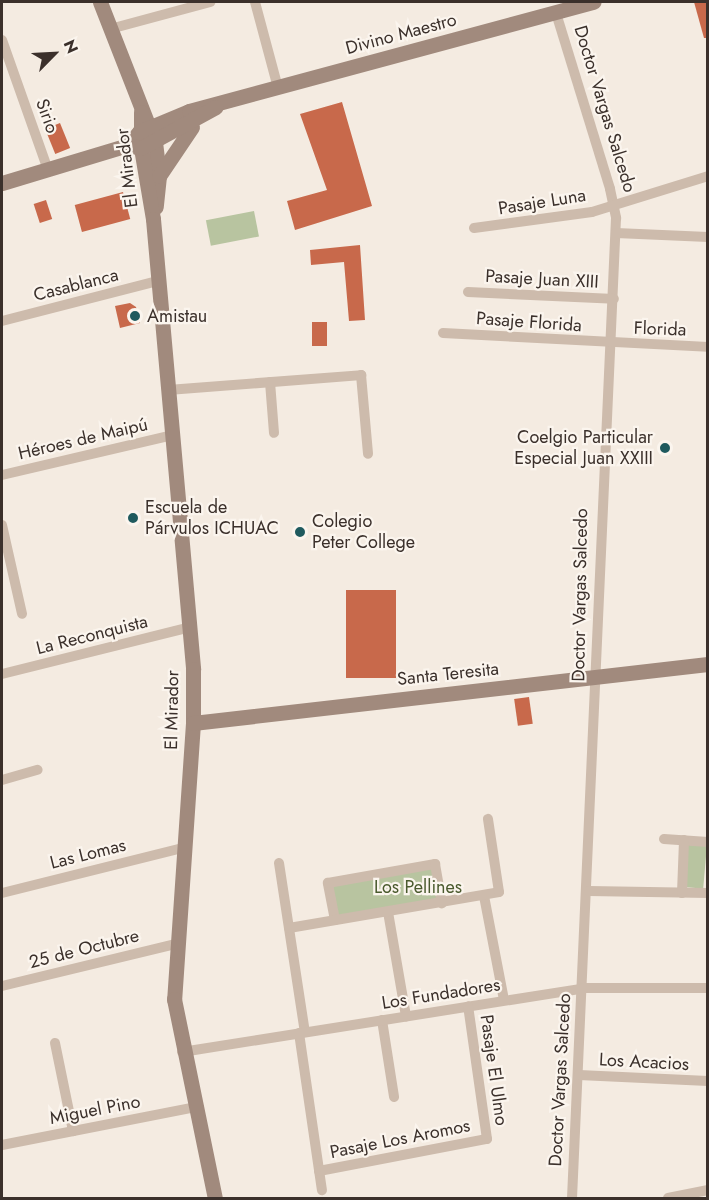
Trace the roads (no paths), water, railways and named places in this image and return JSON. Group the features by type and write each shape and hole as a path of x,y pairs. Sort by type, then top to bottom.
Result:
{"main road":[{"name":"El Mirador","path":"100,2 141,112 153,219 191,627 193,723 175,944 174,999 182,1052 215,1198"},
{"name":"Divino Maestro","path":"143,139 189,111 219,105 554,7 594,2"},
{"name":"Divino Maestro","path":"2,183 196,122 219,105"},
{"path":"159,176 196,122"},
{"name":"El Mirador","path":"143,139 159,176 153,219"},
{"name":"Santa Teresita","path":"193,723 708,664"}],"street":[{"path":"110,29 210,2"},
{"path":"255,2 278,88"},
{"name":"Doctor Vargas Salcedo","path":"554,7 614,204 616,233 612,345 600,514 598,678 572,1198"},
{"name":"Sirio","path":"2,40 48,170"},
{"path":"2,75 13,72"},
{"name":"Pasaje Luna","path":"474,228 592,212 708,176"},
{"path":"616,233 708,237"},
{"name":"Casablanca","path":"2,321 158,281"},
{"name":"Pasaje Juan XIII","path":"468,292 614,299"},
{"name":"Pasaje Florida","path":"443,333 612,345"},
{"name":"Florida","path":"612,345 708,347"},
{"path":"168,390 361,375 368,454"},
{"path":"270,382 274,433"},
{"name":"Héroes de Maipú","path":"2,476 172,435"},
{"path":"2,525 22,614"},
{"name":"La Reconquista","path":"2,674 191,627"},
{"path":"2,780 38,770"},
{"path":"289,928 499,892 488,819"},
{"path":"664,839 708,842"},
{"path":"682,892 684,840"},
{"name":"Las Lomas","path":"2,893 183,848"},
{"path":"279,863 322,1190"},
{"path":"335,920 328,883 435,864 441,903"},
{"path":"588,891 708,893"},
{"name":"Pasaje El Ulmo","path":"484,896 504,1000"},
{"path":"388,912 406,1016"},
{"name":"25 de Octubre","path":"2,986 175,944"},
{"name":"Los Fundadores","path":"182,1052 584,988 708,988"},
{"name":"Pasaje El Ulmo","path":"468,1006 487,1139"},
{"path":"382,1020 394,1097"},
{"path":"55,1042 73,1131"},
{"name":"Los Acacios","path":"579,1075 708,1081"},
{"name":"Miguel Pino","path":"2,1145 195,1107"},
{"name":"Pasaje Los Aromos","path":"320,1171 487,1139"},
{"path":"668,1198 708,1190"}],"place":[{"name":"Amistau","path":"135,316"},
{"name":"Coelgio Particular Especial Juan XXIII","path":"665,448"},
{"name":"Escuela de Párvulos ICHUAC","path":"133,518"},
{"name":"Colegio Peter College","path":"300,532"}],"park label":[{"name":"Los Pellines","path":"418,887"}]}
